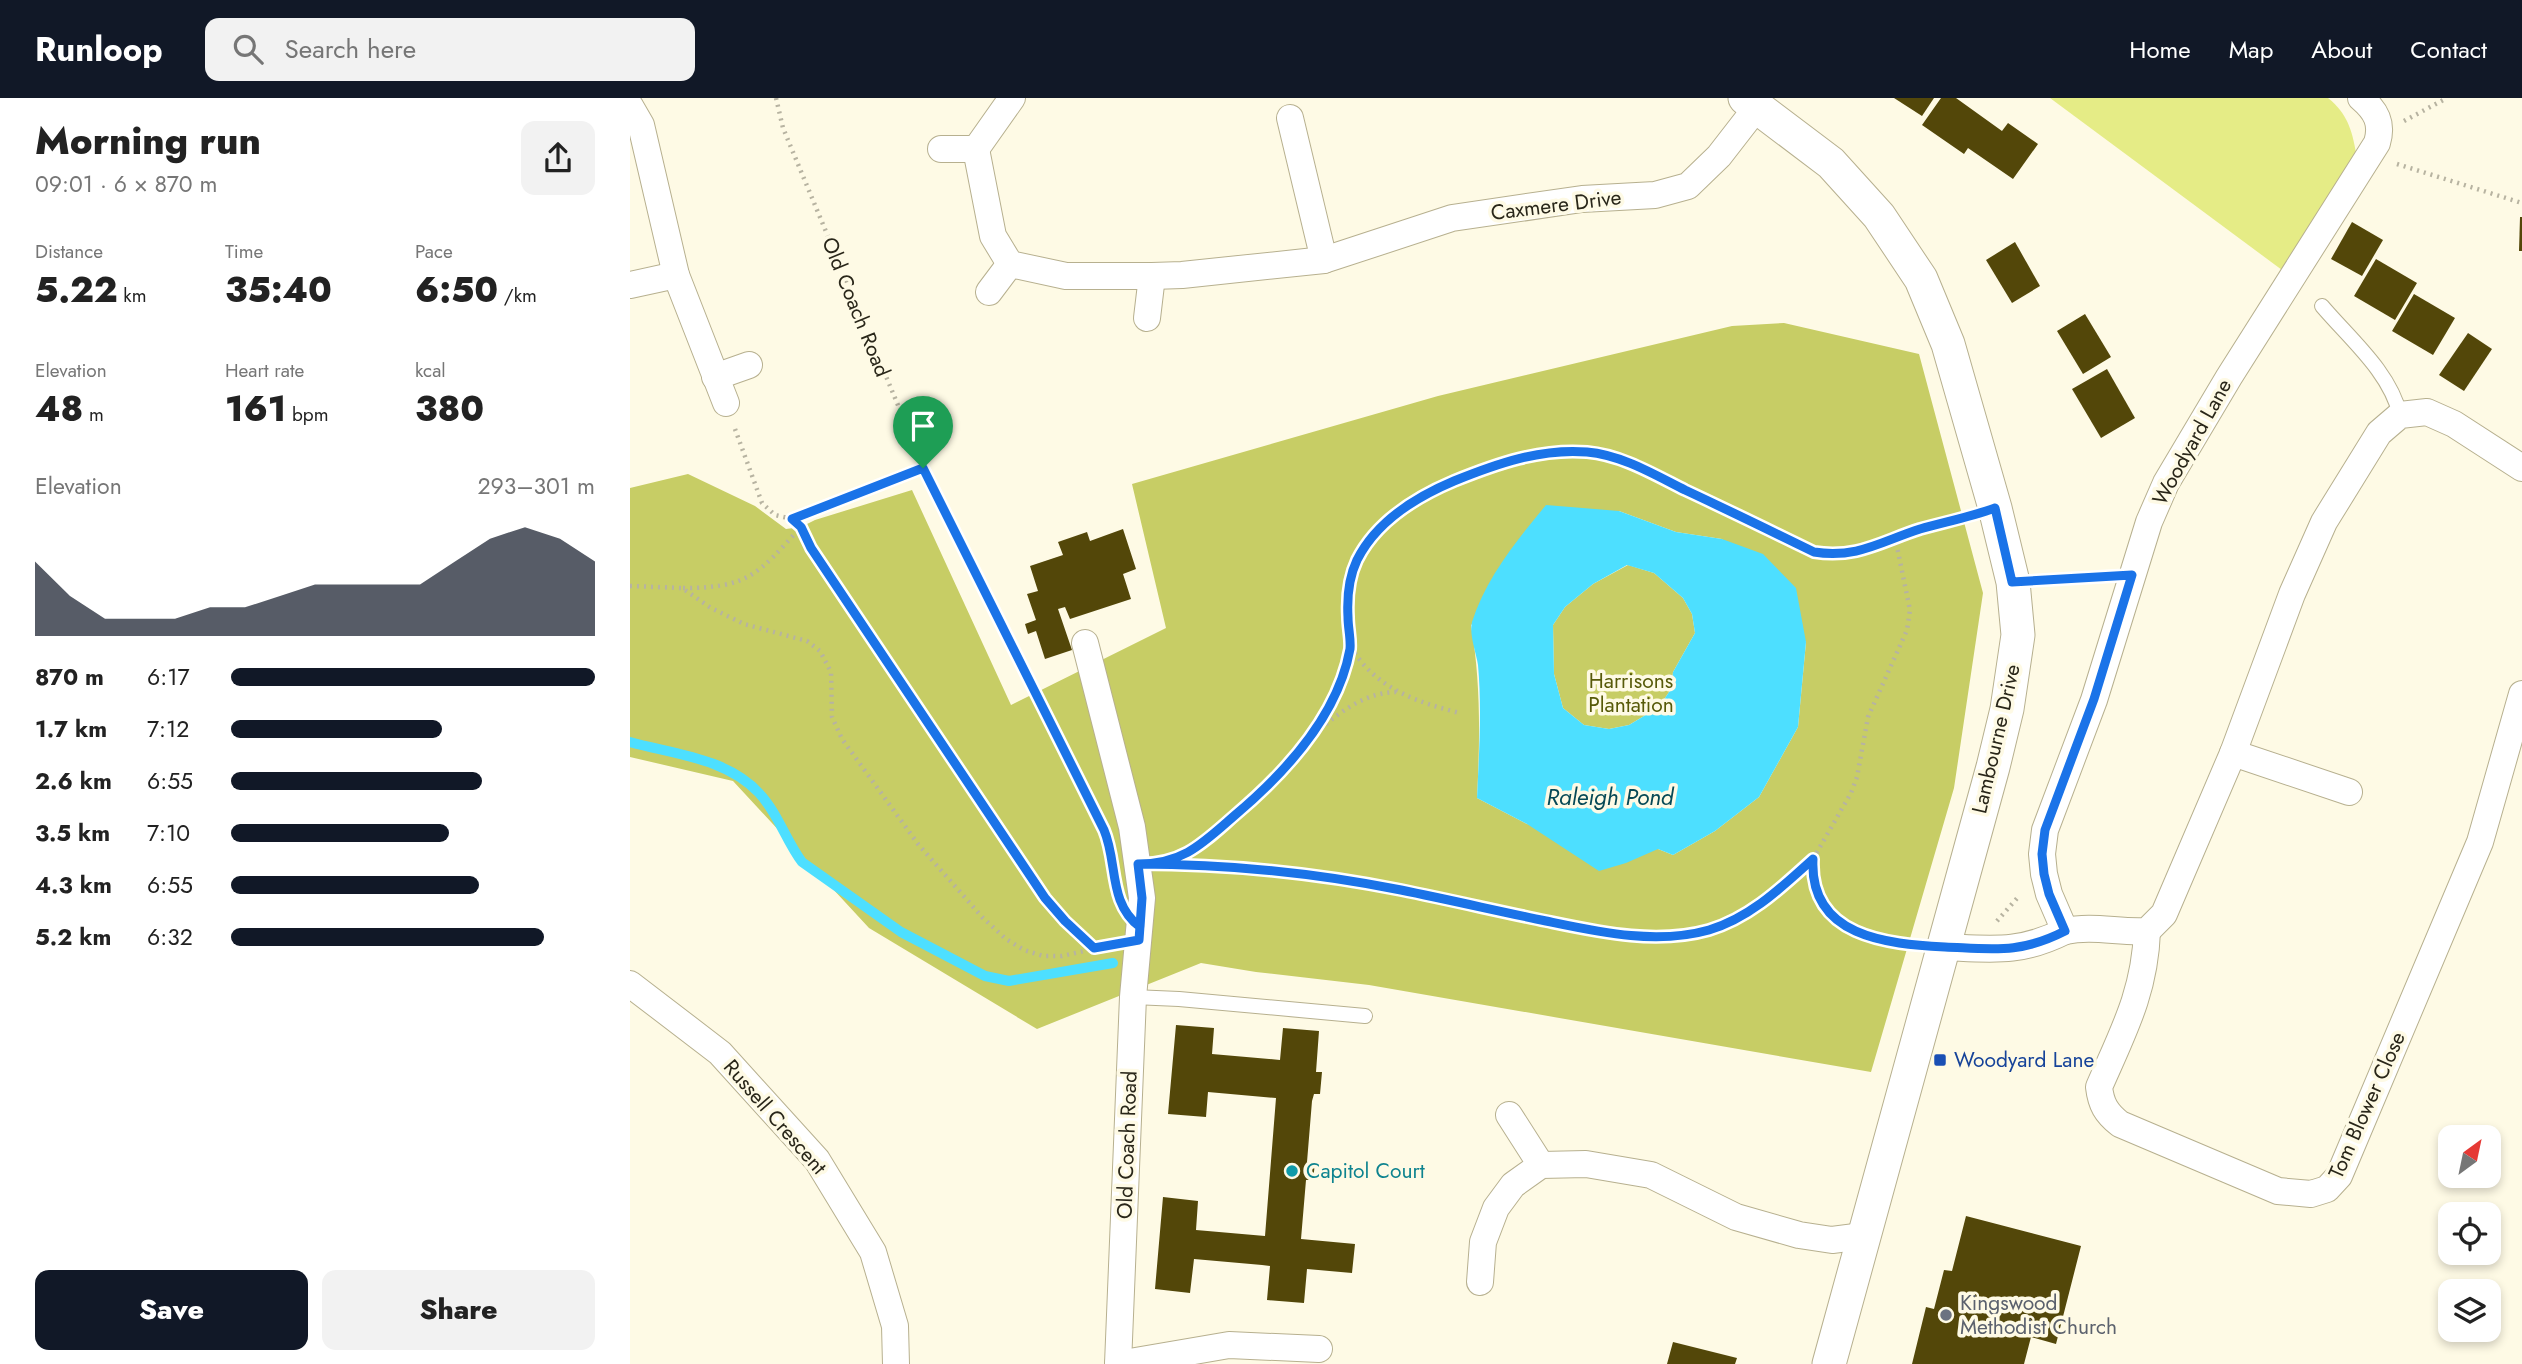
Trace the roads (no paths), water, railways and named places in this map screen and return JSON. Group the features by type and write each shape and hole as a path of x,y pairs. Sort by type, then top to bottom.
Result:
{"street":[{"path":"989,292 1010,264 993,236 976,149 1012,98"},
{"name":"Caxmere Drive","path":"1010,264 1066,276 1152,276 1324,260 1452,218 1582,199 1655,195 1688,186 1719,156 1751,102"},
{"name":"Lambourne Drive","path":"1751,102 1831,163 1879,216 1922,279 1948,344 1995,508 2012,582 2018,635 2007,709 1829,1364"},
{"path":"630,106 641,125 677,275 726,403"},
{"name":"Woodyard Lane","path":"2065,931 2049,894 2042,854 2045,830 2094,699 2149,522 2166,484 2229,377 2377,143 2373,108"},
{"path":"1290,118 1324,260"},
{"path":"940,149 976,149"},
{"path":"630,285 677,275"},
{"path":"1147,318 1152,276"},
{"path":"715,377 749,365"},
{"path":"1942,947 2009,950 2080,928 2128,933 2147,931 2164,914 2233,753 2292,594 2324,522 2379,433 2400,415 2427,411 2454,424 2522,468"},
{"name":"Old Coach Road","path":"1085,643 1132,827 1142,898 1133,997 1118,1364"},
{"name":"Tom Blower Close","path":"2147,931 2147,958 2141,988 2099,1087 2101,1102 2109,1115 2120,1124 2278,1191 2311,1194 2327,1189 2339,1176 2480,842 2522,694"},
{"path":"2233,753 2349,792"},
{"name":"Russell Crescent","path":"630,984 719,1053 817,1160 873,1252 895,1326 897,1364"},
{"path":"1509,1115 1541,1165"},
{"path":"1480,1282 1483,1242 1496,1208 1513,1185 1541,1165 1586,1164 1651,1175 1736,1217 1800,1235 1832,1240 1863,1236"},
{"path":"1118,1364 1229,1345 1284,1356 1319,1349"}],"lane":[{"path":"2322,306 2386,383 2396,400 2400,415"},
{"path":"1133,997 1366,1016"}],"water":[{"name":"Raleigh Pond","path":"1546,505 1619,511 1676,532 1722,539 1763,554 1796,588 1806,642 1798,727 1759,797 1715,831 1673,855 1658,849 1599,871 1527,824 1477,798 1480,698 1472,622 1494,575","holes":["1627,565 1654,573 1683,598 1692,614 1695,633 1673,672 1671,689 1659,707 1629,725 1609,729 1584,725 1563,708 1554,674 1553,625 1565,607 1593,584"]}],"waterway":[{"path":"630,742 699,759 746,781 771,809 802,862 901,932 985,976 1009,981 1113,963"}],"place":[{"name":"Woodyard Lane","path":"1940,1060"},
{"name":"Capitol Court","path":"1292,1171"},
{"name":"Kingswood Methodist Church","path":"1946,1315"}],"park label":[{"name":"Harrisons Plantation","path":"1631,693"}]}
